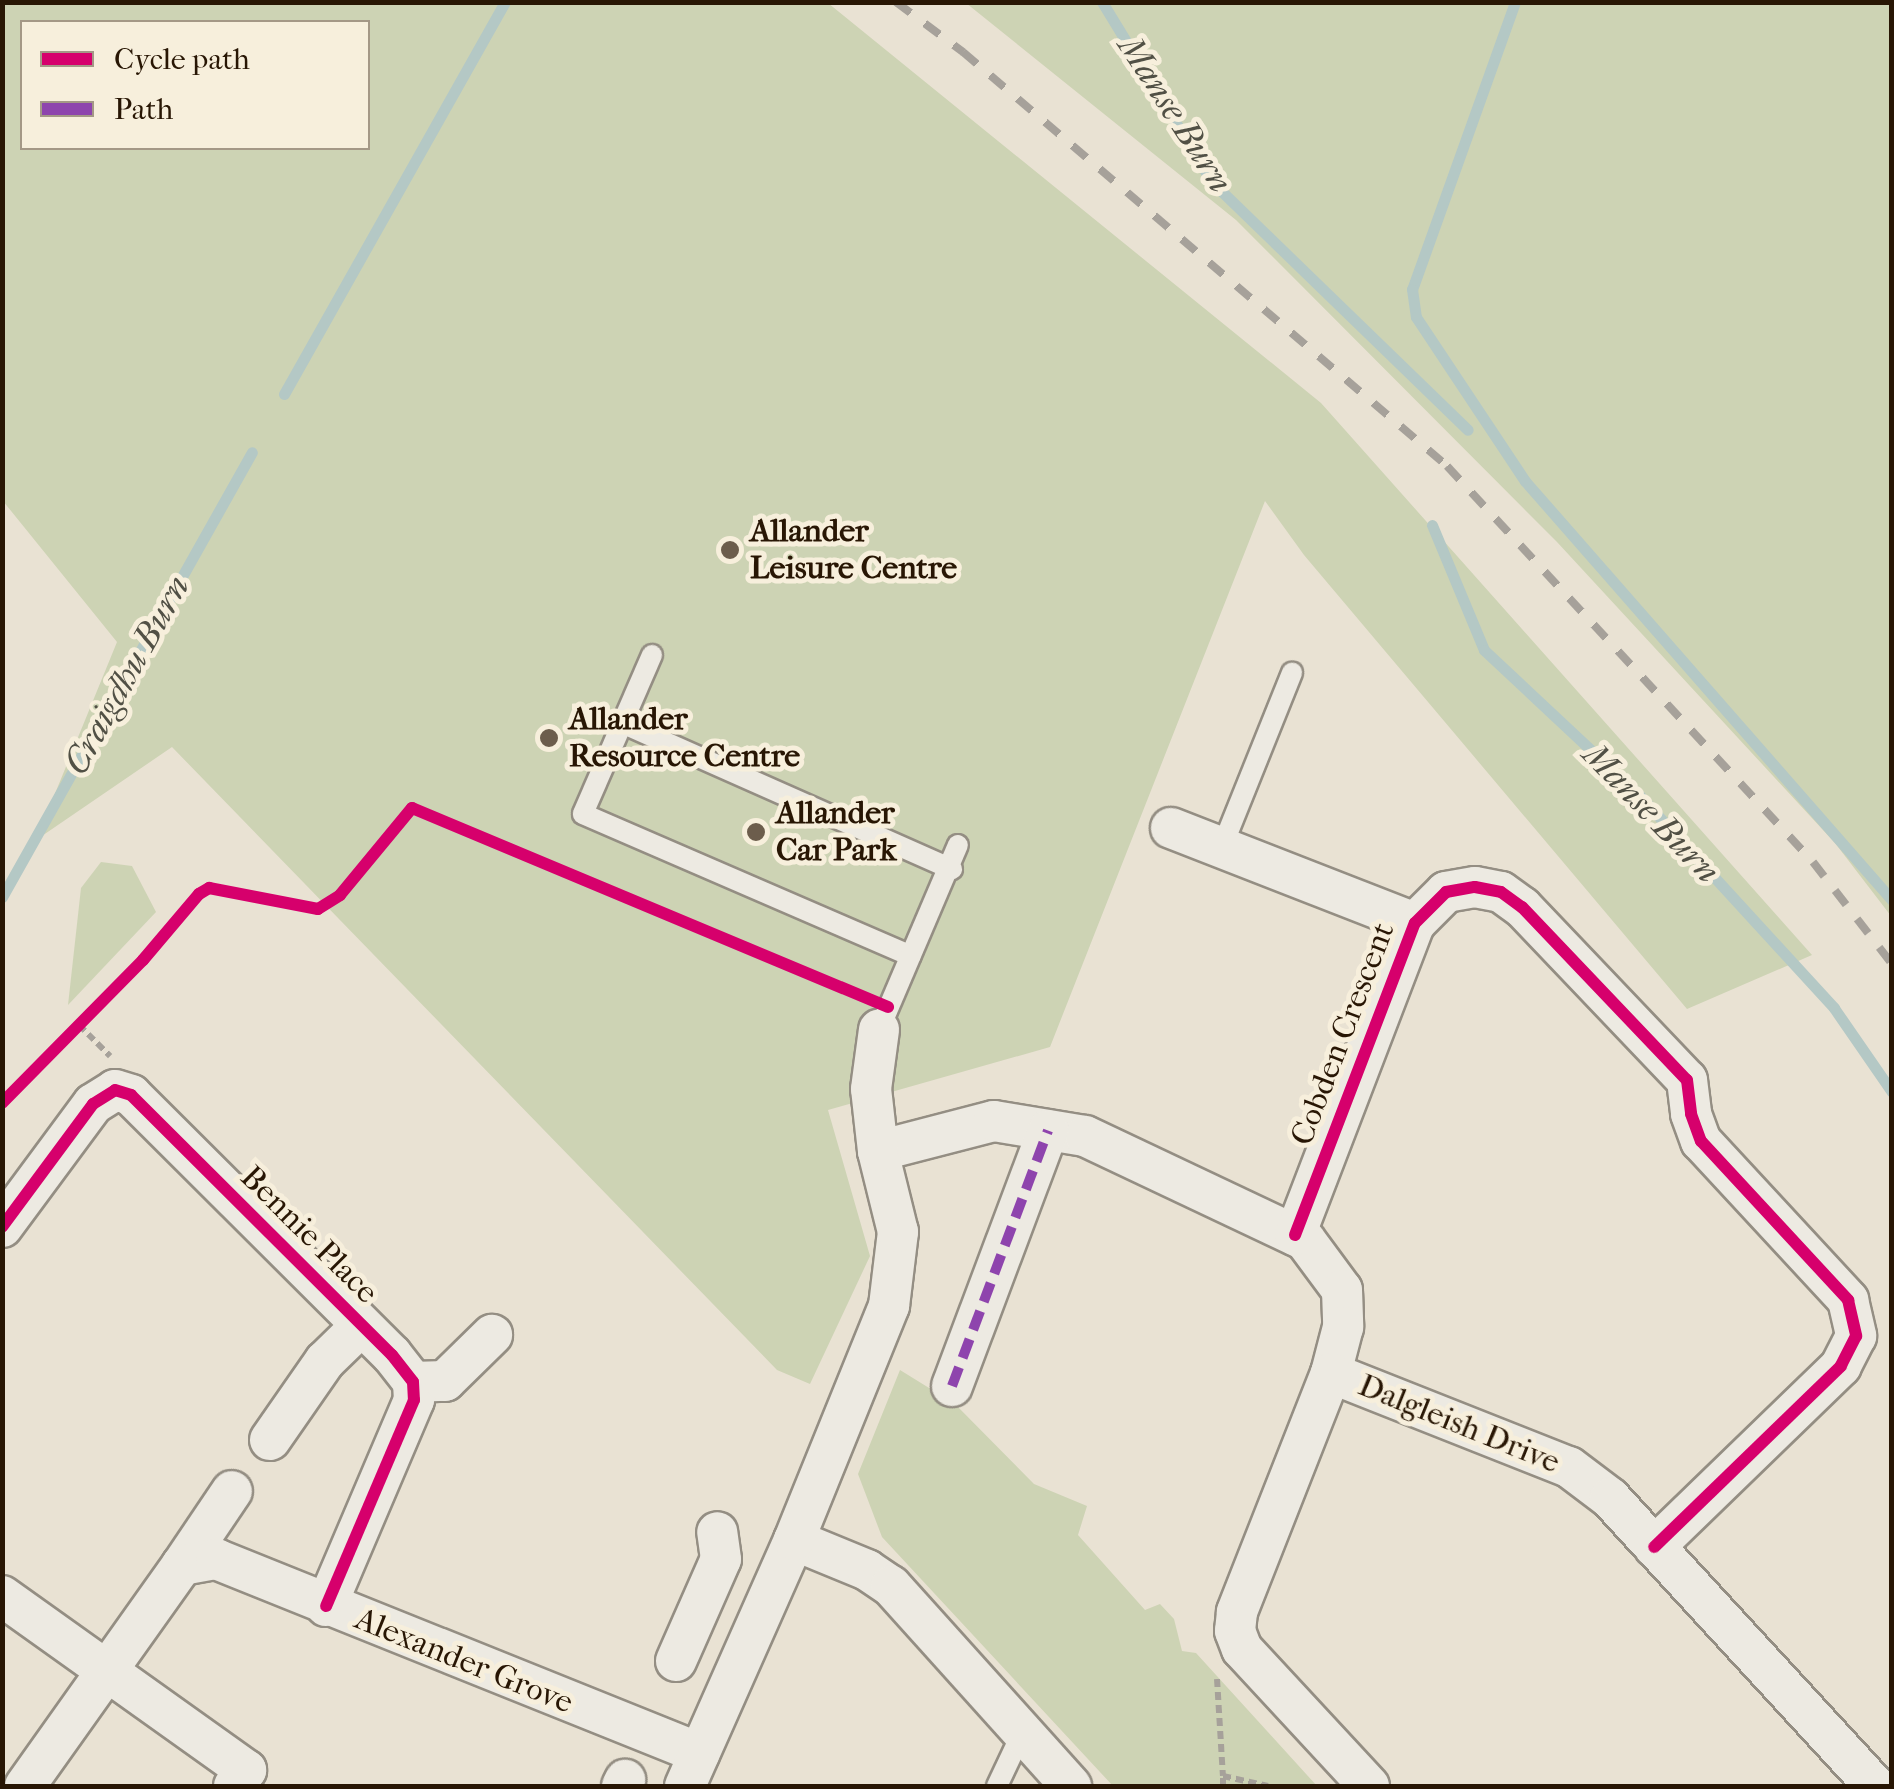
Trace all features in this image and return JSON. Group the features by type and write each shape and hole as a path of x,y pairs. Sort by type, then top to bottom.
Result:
{"street":[{"path":"1171,828 1415,923"},
{"name":"Cobden Crescent","path":"1295,1235 1415,923 1446,892 1475,887 1500,892 1522,907 1687,1080 1691,1114 1701,1141 1848,1300 1856,1336 1840,1366 1654,1547"},
{"name":"Alexander Grove","path":"182,1565 216,1559 692,1770 794,1540 889,1306 898,1232 878,1151 872,1089 879,1030"},
{"name":"Bennie Place","path":"2,1227 93,1104 115,1090 132,1095 414,1382"},
{"name":"Dalgleish Drive","path":"878,1151 994,1120 1085,1136 1295,1235 1327,1265 1342,1290 1343,1328 1331,1373 1569,1467 1610,1498 1876,1786"},
{"path":"952,1386 1048,1130"},
{"path":"270,1440 325,1362 362,1326"},
{"path":"326,1606 414,1400 414,1382 445,1381 492,1335"},
{"path":"1331,1373 1236,1612 1235,1631 1242,1650 1369,1786"},
{"path":"25,1786 232,1491"},
{"path":"794,1540 867,1570 890,1586 1071,1786"},
{"path":"676,1661 719,1546 776,1582"},
{"path":"2,1596 246,1770 234,1786"}],"lane":[{"path":"652,655 583,814 912,956"},
{"path":"1222,847 1292,672"},
{"path":"622,723 952,868"},
{"path":"879,1030 952,868 958,845"},
{"path":"997,1786 1022,1732"}],"path":[{"path":"66,1038 92,1012"},
{"path":"1218,1730 1223,1786"},
{"path":"1223,1776 1268,1786"}],"green space":[{"name":"Allander Leisure Centre","path":"2,3 828,3 1321,403 1812,955 1687,1009 1304,555 1265,501 1050,1047 828,1110 870,1256 810,1384 777,1370 172,747 36,840 117,642 3,501"},
{"path":"966,3 1891,3 1891,916 1835,843 1557,542 1236,220"},
{"path":"101,862 132,866 156,912 68,1005 81,888"},
{"path":"900,1370 955,1404 1034,1484 1087,1506 1078,1535 1145,1610 1160,1604 1174,1619 1182,1651 1196,1653 1317,1786 1113,1786 882,1537 858,1474"}],"waterway":[{"name":"Craigdhu Burn","path":"284,394 505,2"},
{"name":"Manse Burn","path":"1102,2 1212,182 1468,430"},
{"path":"1515,2 1412,289 1416,317 1525,481 1892,900"},
{"name":"Craigdhu Burn","path":"2,897 252,452"},
{"name":"Manse Burn","path":"1432,525 1484,650 1639,795 1834,1008 1892,1092"}],"railway":[{"path":"896,2 963,52 1447,466 1813,862 1892,964"}],"marked path":[{"path":"952,1386 1048,1130"}],"cycle path":[{"path":"2,1103 143,960 199,894 209,888 318,909 340,895 412,808 888,1007"},
{"path":"1295,1235 1415,923 1446,892 1475,887 1501,892 1522,907 1687,1080 1691,1114 1701,1141 1848,1300 1856,1336 1841,1366 1654,1547"},
{"path":"2,1227 93,1104 115,1090 131,1095 392,1355 413,1382 414,1400 326,1606"}],"place":[{"name":"Allander Leisure Centre","path":"730,550"},
{"name":"Allander Resource Centre","path":"549,738"},
{"name":"Allander Car Park","path":"756,832"}]}
